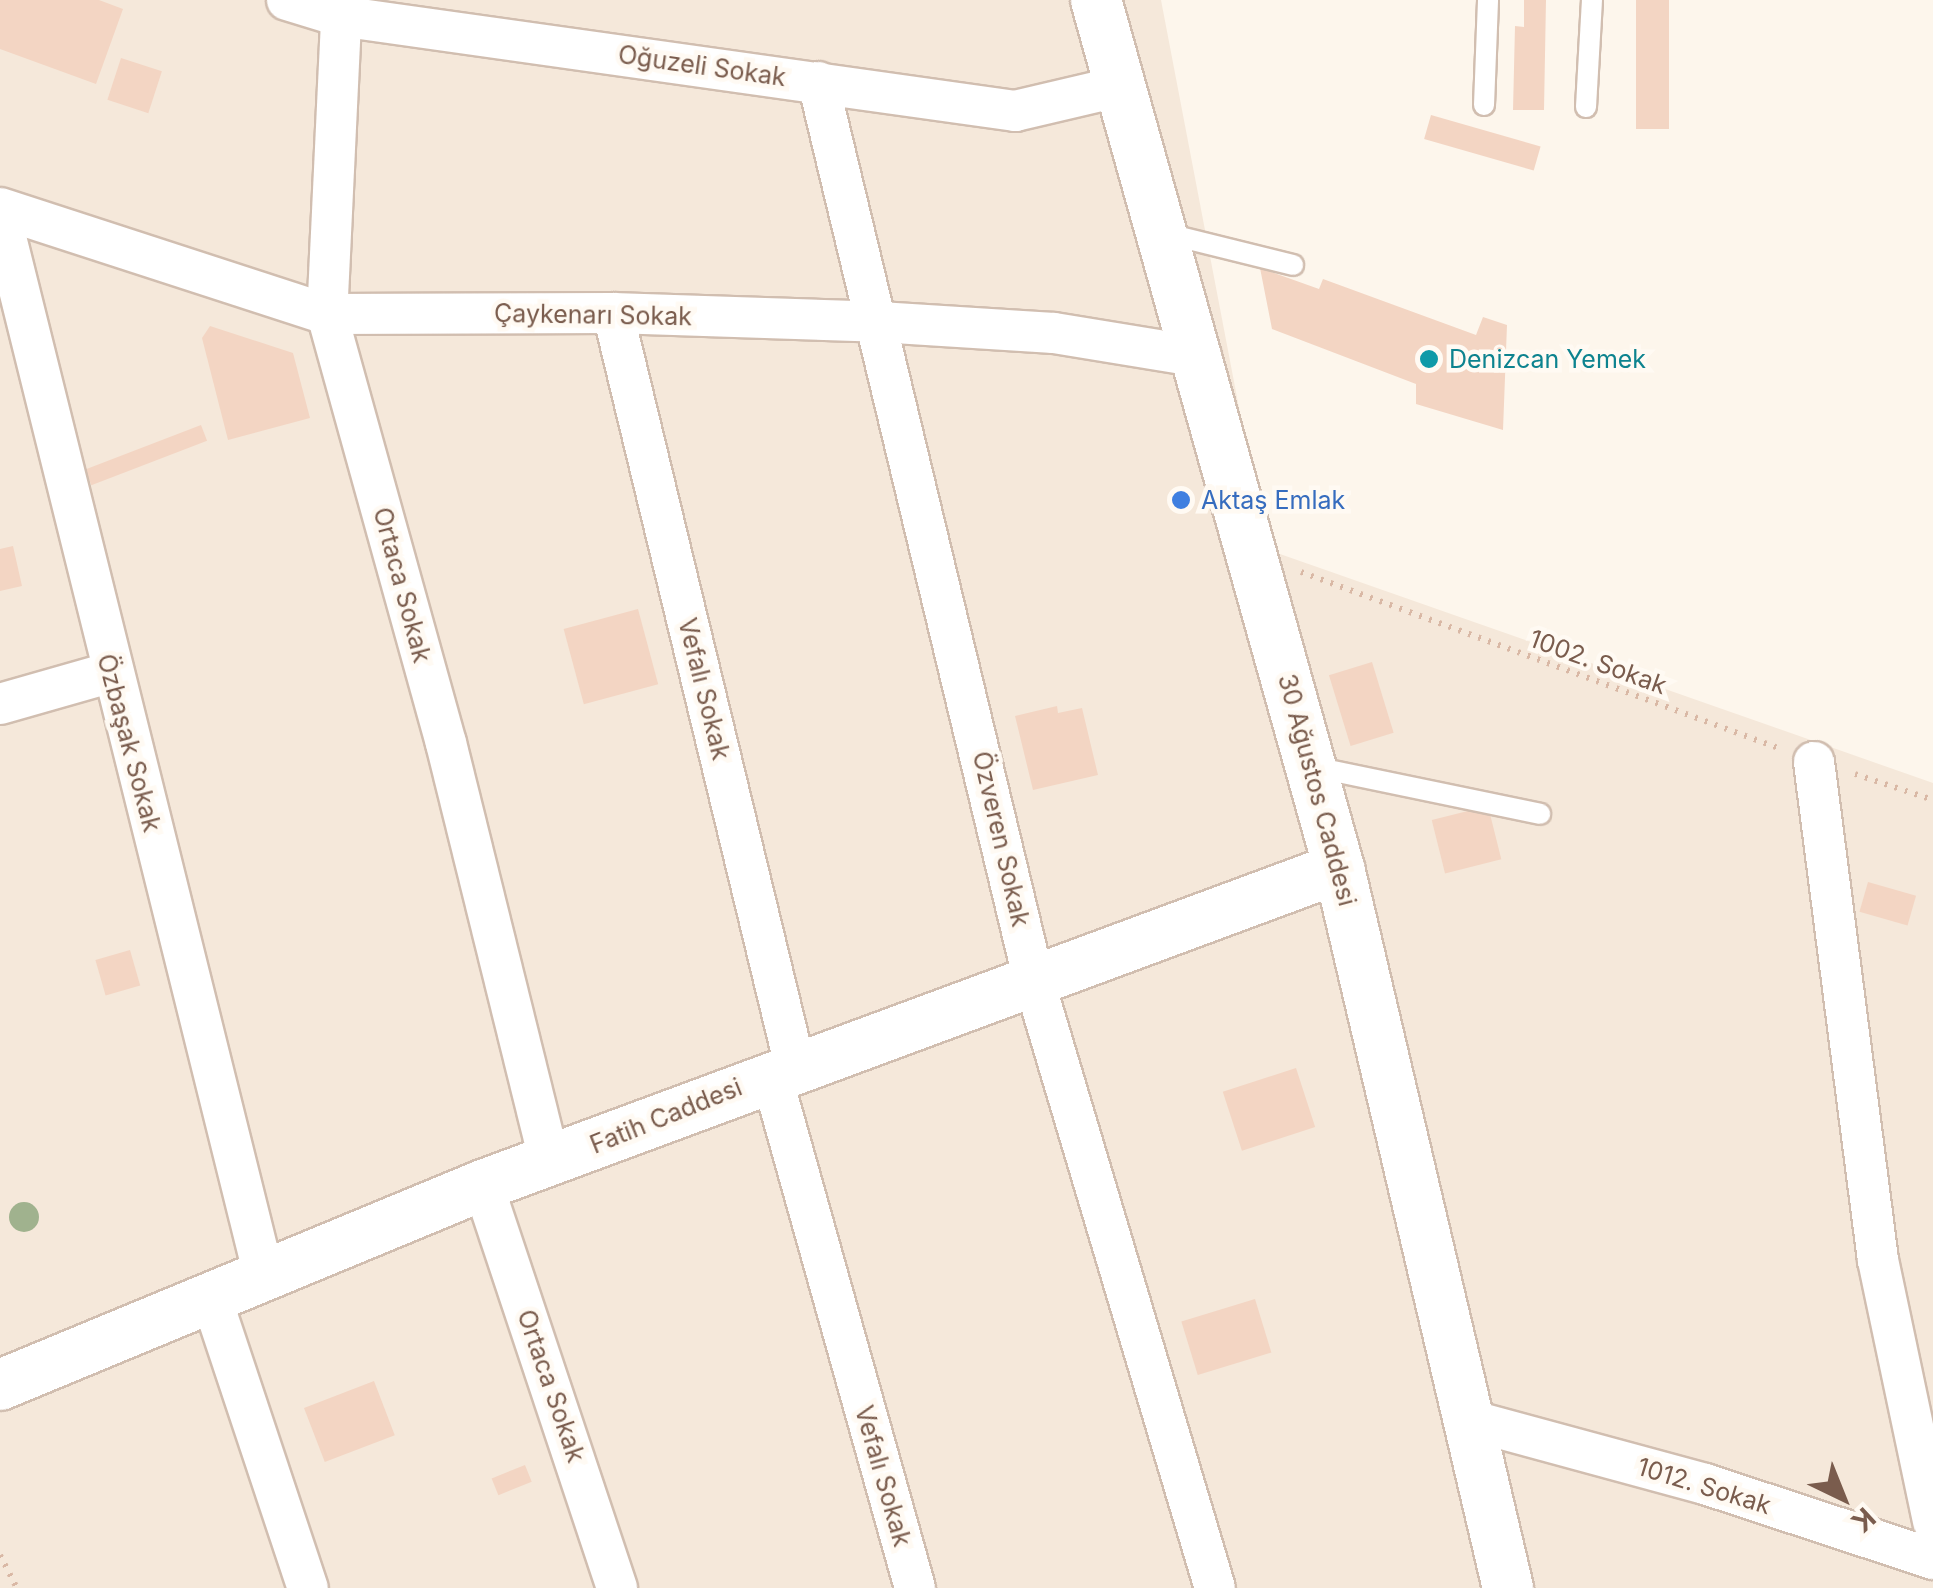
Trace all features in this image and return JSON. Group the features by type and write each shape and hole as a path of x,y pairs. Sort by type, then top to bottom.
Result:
{"street":[{"name":"Oğuzeli Sokak","path":"287,0 1014,112 1117,87"},
{"name":"30 Ağustos Caddesi","path":"1096,0 1117,87 1201,357 1340,868 1473,1421 1508,1588"},
{"name":"Ortaca Sokak","path":"341,8 328,314 446,742 550,1162"},
{"name":"Özveren Sokak","path":"818,82 879,322 1034,982 1215,1588"},
{"name":"Çaykenarı Sokak","path":"0,211 328,314 613,312 879,322 1054,333 1201,357"},
{"name":"Özbaşak Sokak","path":"0,211 110,673 263,1272"},
{"name":"Vefalı Sokak","path":"613,312 783,1070 915,1588"},
{"path":"0,704 110,673"},
{"path":"1814,762 1878,1260 1933,1521"},
{"name":"Fatih Caddesi","path":"0,1385 263,1272 483,1185 783,1070 1340,868"},
{"name":"Ortaca Sokak","path":"483,1185 617,1588"},
{"path":"210,1294 308,1588"},
{"name":"1012. Sokak","path":"1473,1421 1706,1484 1933,1559"}],"lane":[{"path":"1484,105 1488,0"},
{"path":"1586,107 1592,0"},
{"path":"1162,232 1293,265"},
{"path":"1312,766 1540,814"}],"path":[{"name":"1002. Sokak","path":"1253,552 1374,603 1814,762 1933,800"},
{"path":"0,1555 17,1588"}],"shaded area":[{"path":"0,0 1161,0 1266,549 1933,783 1933,1588 0,1588"}],"building":[{"path":"0,0 99,0 123,9 96,84 0,49"},
{"path":"1524,0 1546,0 1544,110 1513,110 1515,26 1524,27"},
{"path":"1636,0 1669,0 1669,129 1636,129"},
{"path":"121,58 162,71 148,113 107,100"},
{"path":"1431,115 1541,146 1534,170 1424,139"},
{"name":"Denizcan Yemek","path":"1260,268 1319,289 1323,279 1476,335 1483,317 1507,325 1503,430 1416,404 1416,384 1272,329"},
{"path":"210,326 293,353 310,418 228,440 202,338"},
{"path":"201,425 207,441 91,485 85,469"},
{"path":"13,546 22,586 0,591 0,549"},
{"path":"638,609 658,684 584,704 564,629"},
{"path":"1372,662 1394,733 1351,746 1329,675"},
{"path":"1057,706 1058,713 1082,708 1098,775 1033,790 1015,716"},
{"path":"1488,806 1501,859 1445,873 1432,820"},
{"path":"1868,882 1916,896 1908,926 1859,912"},
{"path":"130,950 140,986 106,995 95,960"},
{"path":"1296,1068 1315,1127 1242,1151 1223,1092"},
{"path":"1255,1299 1271,1353 1198,1375 1181,1322"},
{"path":"374,1381 395,1435 325,1462 304,1408"},
{"path":"525,1465 532,1482 498,1495 492,1478"}],"place":[{"name":"Denizcan Yemek","path":"1429,359"},
{"name":"Aktaş Emlak","path":"1181,500"}]}
